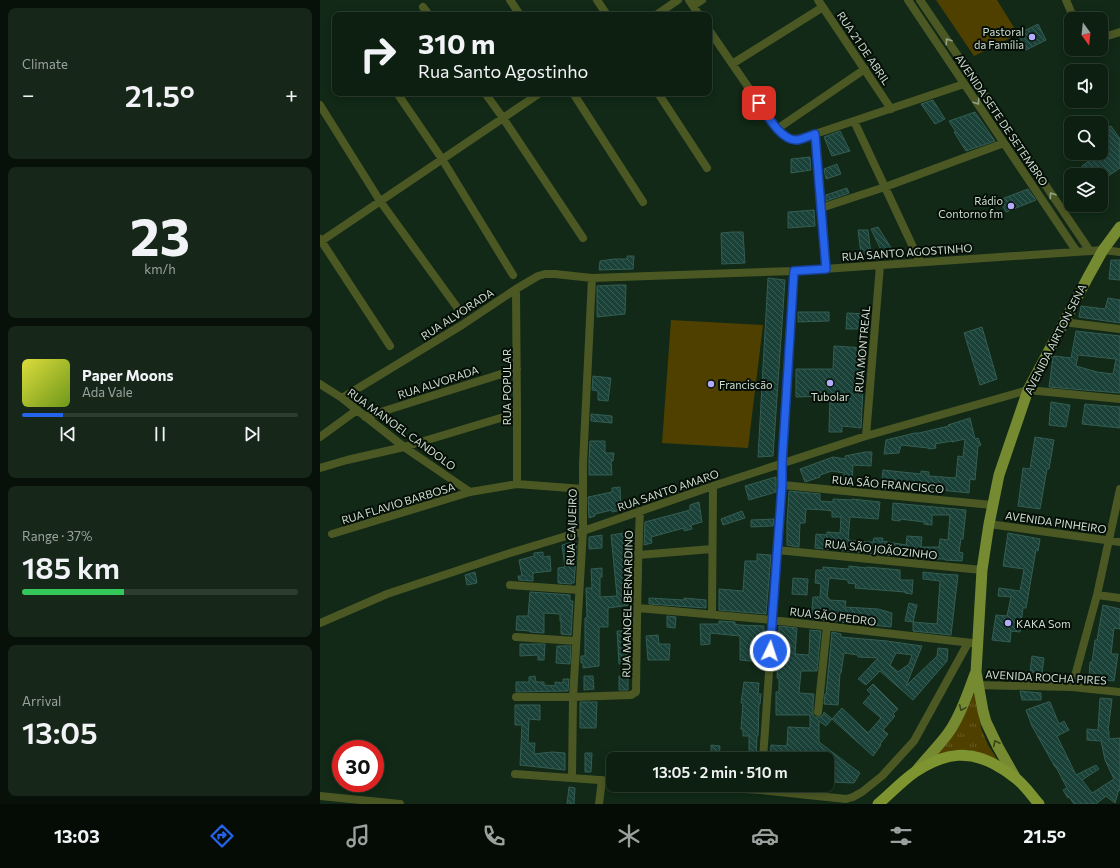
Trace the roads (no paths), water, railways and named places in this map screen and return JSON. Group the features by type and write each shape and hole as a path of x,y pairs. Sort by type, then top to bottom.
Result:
{"highway":[{"path":"878,804 914,772 936,760 966,755 988,761 1015,777 1039,804"}],"main road":[{"name":"AVENIDA AIRTON SENA","path":"1015,777 998,748 986,722 975,685 976,672 972,643 992,505 999,475 1028,390 1063,322 1103,250 1120,227"},
{"name":"AVENIDA AIRTON SENA","path":"914,772 950,730 975,685"}],"street":[{"path":"510,0 518,12"},
{"path":"597,0 605,12"},
{"path":"660,12 678,0"},
{"path":"697,12 691,3 702,0"},
{"name":"RUA 21 DE ABRIL","path":"818,0 891,109"},
{"name":"AVENIDA SETE DE SETEMBRO","path":"908,0 1077,252"},
{"name":"AVENIDA SETE DE SETEMBRO","path":"920,0 1090,251"},
{"path":"1066,0 1071,12"},
{"path":"423,6 427,12"},
{"path":"732,64 823,7"},
{"path":"1108,36 1120,32"},
{"path":"712,34 777,129 789,139 796,140 964,84"},
{"path":"777,129 865,69"},
{"path":"399,96 442,159 513,275"},
{"path":"487,96 583,238"},
{"path":"390,346 321,240 536,96"},
{"path":"575,96 643,202"},
{"path":"660,96 707,168"},
{"path":"320,105 380,201 459,310"},
{"path":"854,121 920,262"},
{"path":"815,134 826,269"},
{"path":"821,208 884,187 1004,143"},
{"name":"RUA SANTO AGOSTINHO","path":"592,278 794,271 1103,250 1120,252"},
{"name":"RUA MONTREAL","path":"866,436 880,265"},
{"path":"763,752 782,485 794,271"},
{"name":"RUA ALVORADA","path":"342,398 462,325 538,276 555,274 592,278"},
{"name":"RUA CAJUEIRO","path":"572,777 573,697 583,531 585,416 592,278"},
{"name":"RUA POPULAR","path":"516,289 517,484"},
{"path":"1063,322 1120,329"},
{"name":"RUA ALVORADA","path":"365,417 517,369"},
{"name":"RUA MANOEL CANDOLO","path":"320,384 342,398 404,447 470,492"},
{"path":"1028,390 1120,399"},
{"name":"RUA SANTO AMARO","path":"320,623 394,592 507,554 583,531 713,486 866,436 1028,390"},
{"path":"320,437 357,410"},
{"path":"320,468 347,460 404,447 517,413"},
{"name":"RUA FLAVIO BARBOSA","path":"332,534 470,492 517,484 583,489"},
{"name":"RUA SÃO FRANCISCO","path":"782,485 992,505"},
{"path":"712,614 713,486"},
{"path":"1072,687 1097,595 1120,489"},
{"name":"RUA MANOEL BERNARDINO","path":"573,697 631,695 636,692 640,511"},
{"name":"AVENIDA PINHEIRO","path":"989,524 1120,542"},
{"path":"638,555 712,549"},
{"name":"RUA SÃO JOÃOZINHO","path":"777,550 982,570"},
{"path":"510,585 579,590"},
{"path":"1097,595 1120,598"},
{"name":"RUA SÃO PEDRO","path":"638,608 772,620 972,643"},
{"path":"818,712 827,626"},
{"path":"516,637 576,641"},
{"name":"AVENIDA AIRTON SENA","path":"792,792 846,799 862,792 882,776 914,741 972,643"},
{"name":"AVENIDA ROCHA PIRES","path":"975,685 1072,687 1120,692"},
{"path":"516,697 573,697"},
{"path":"515,774 606,780"},
{"path":"600,804 602,780"},
{"path":"320,796 400,804"}],"place":[{"name":"Pastoral da Família","path":"1032,37"},
{"name":"Rádio Contorno fm","path":"1011,206"},
{"name":"Tubolar","path":"830,383"},
{"name":"Franciscão","path":"711,384"},
{"name":"KAKA Som","path":"1008,623"}]}
